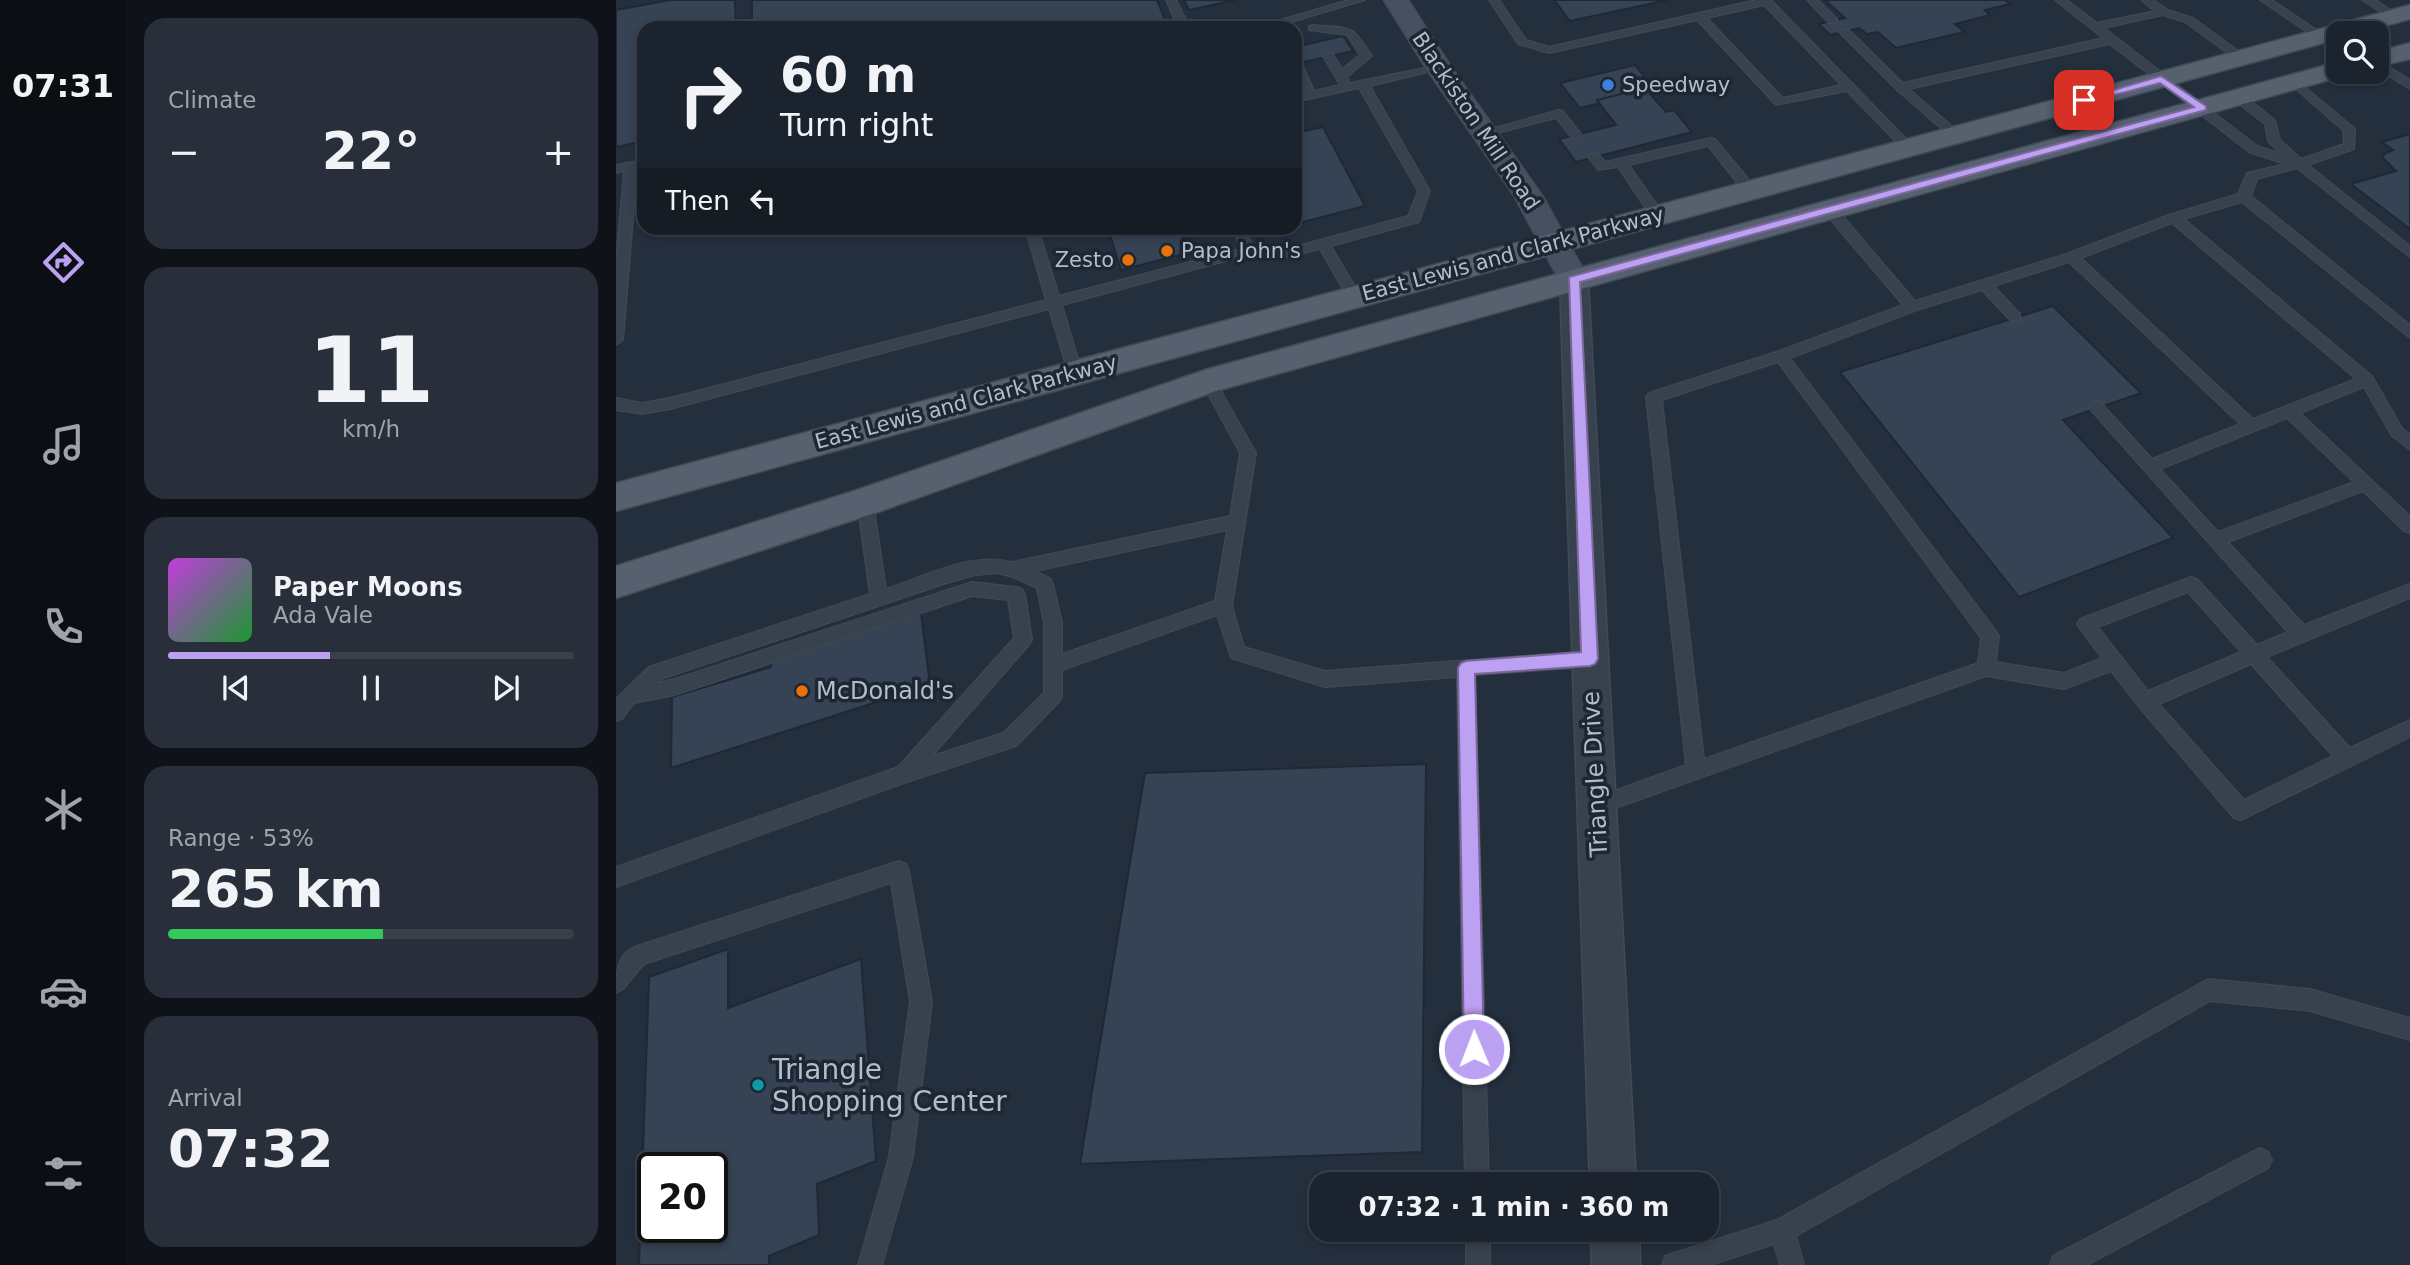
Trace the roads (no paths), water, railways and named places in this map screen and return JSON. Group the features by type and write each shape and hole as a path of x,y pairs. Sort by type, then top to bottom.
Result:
{"main road":[{"name":"Blackiston Mill Road","path":"1396,0 1558,242 1574,280"},
{"name":"East Lewis and Clark Parkway","path":"616,497 2402,14"},
{"path":"2389,57 2410,51"},
{"name":"East Lewis and Clark Parkway","path":"616,582 865,502 1208,382 2326,73"}],"street":[{"name":"Triangle Drive","path":"1574,280 1612,1172"},
{"path":"1615,1242 1616,1265"}],"lane":[{"path":"1171,0 1181,21"},
{"path":"1290,21 1328,4 1360,0"},
{"path":"1493,0 1522,42 1549,50 1765,0 1908,147"},
{"path":"1812,0 1833,21"},
{"path":"2060,0 2253,149 2299,164"},
{"path":"2146,0 2164,12 2189,20 2241,58"},
{"path":"2265,0 2320,36"},
{"path":"2367,0 2402,14"},
{"path":"2095,27 2164,12"},
{"path":"1306,16 1320,41"},
{"path":"1699,16 1780,102 1849,87"},
{"path":"1313,28 1351,32 1366,56 1340,75"},
{"path":"1844,31 1900,87 1955,134"},
{"path":"1900,87 2111,40"},
{"path":"1329,57 1347,88"},
{"path":"1302,97 1439,68"},
{"path":"2389,70 2410,85"},
{"path":"1302,77 1310,95"},
{"path":"2244,197 2251,176 2299,164 2350,146 2349,129 2294,82"},
{"path":"616,404 627,409 644,408 688,399 1248,251 1272,257 1414,219 1424,191 1363,84"},
{"path":"2239,98 2271,123 2274,141 2299,164 2410,253"},
{"path":"1486,132 1559,114 1576,135"},
{"path":"1594,157 1602,167 1711,142 1750,190"},
{"path":"1621,163 1657,215"},
{"path":"616,169 637,165"},
{"path":"616,340 637,173"},
{"path":"1696,770 1654,397 1781,356 1912,307 2071,257 2174,218 2244,197"},
{"path":"2244,197 2410,333"},
{"path":"1830,210 1912,307"},
{"path":"2174,218 2367,380 2403,429 2410,444"},
{"path":"1033,235 1075,372"},
{"path":"1241,235 1248,251"},
{"path":"1323,243 1354,297"},
{"path":"2071,257 2251,426"},
{"path":"1984,284 2015,317"},
{"path":"1781,356 1990,636 1986,668"},
{"path":"2149,467 2367,380"},
{"path":"1208,382 1248,453 1223,606 1237,653 1325,679 1590,659"},
{"path":"2097,408 2301,634"},
{"path":"2290,412 2410,526"},
{"path":"2215,540 2366,484"},
{"path":"865,502 879,598"},
{"path":"616,713 629,696 655,673 984,564 1015,568 1237,521"},
{"path":"616,877 904,774 1009,740 1053,696 1053,624 1045,584 1015,568"},
{"path":"2348,759 2191,584 2086,624 2145,701 2242,811 2348,759 2410,728"},
{"path":"629,696 675,687 972,590 1016,594 1024,640 904,774"},
{"path":"2145,701 2253,652 2410,591"},
{"path":"1053,664 1223,606"},
{"path":"1596,806 1986,668 2064,681 2115,661"},
{"path":"1466,668 1477,1172"},
{"path":"616,982 637,956 899,871 921,1002 901,1157 870,1265"},
{"path":"1674,1265 1782,1230 2208,990 2310,1000 2410,1029"},
{"path":"2062,1265 2260,1160"},
{"path":"1782,1230 1792,1265"},
{"path":"1478,1242 1478,1265"}],"place":[{"name":"Speedway","path":"1608,85"},
{"name":"Papa John's","path":"1167,251"},
{"name":"Zesto","path":"1128,260"},
{"name":"McDonald's","path":"802,691"},
{"name":"Triangle Shopping Center","path":"758,1085"}]}
